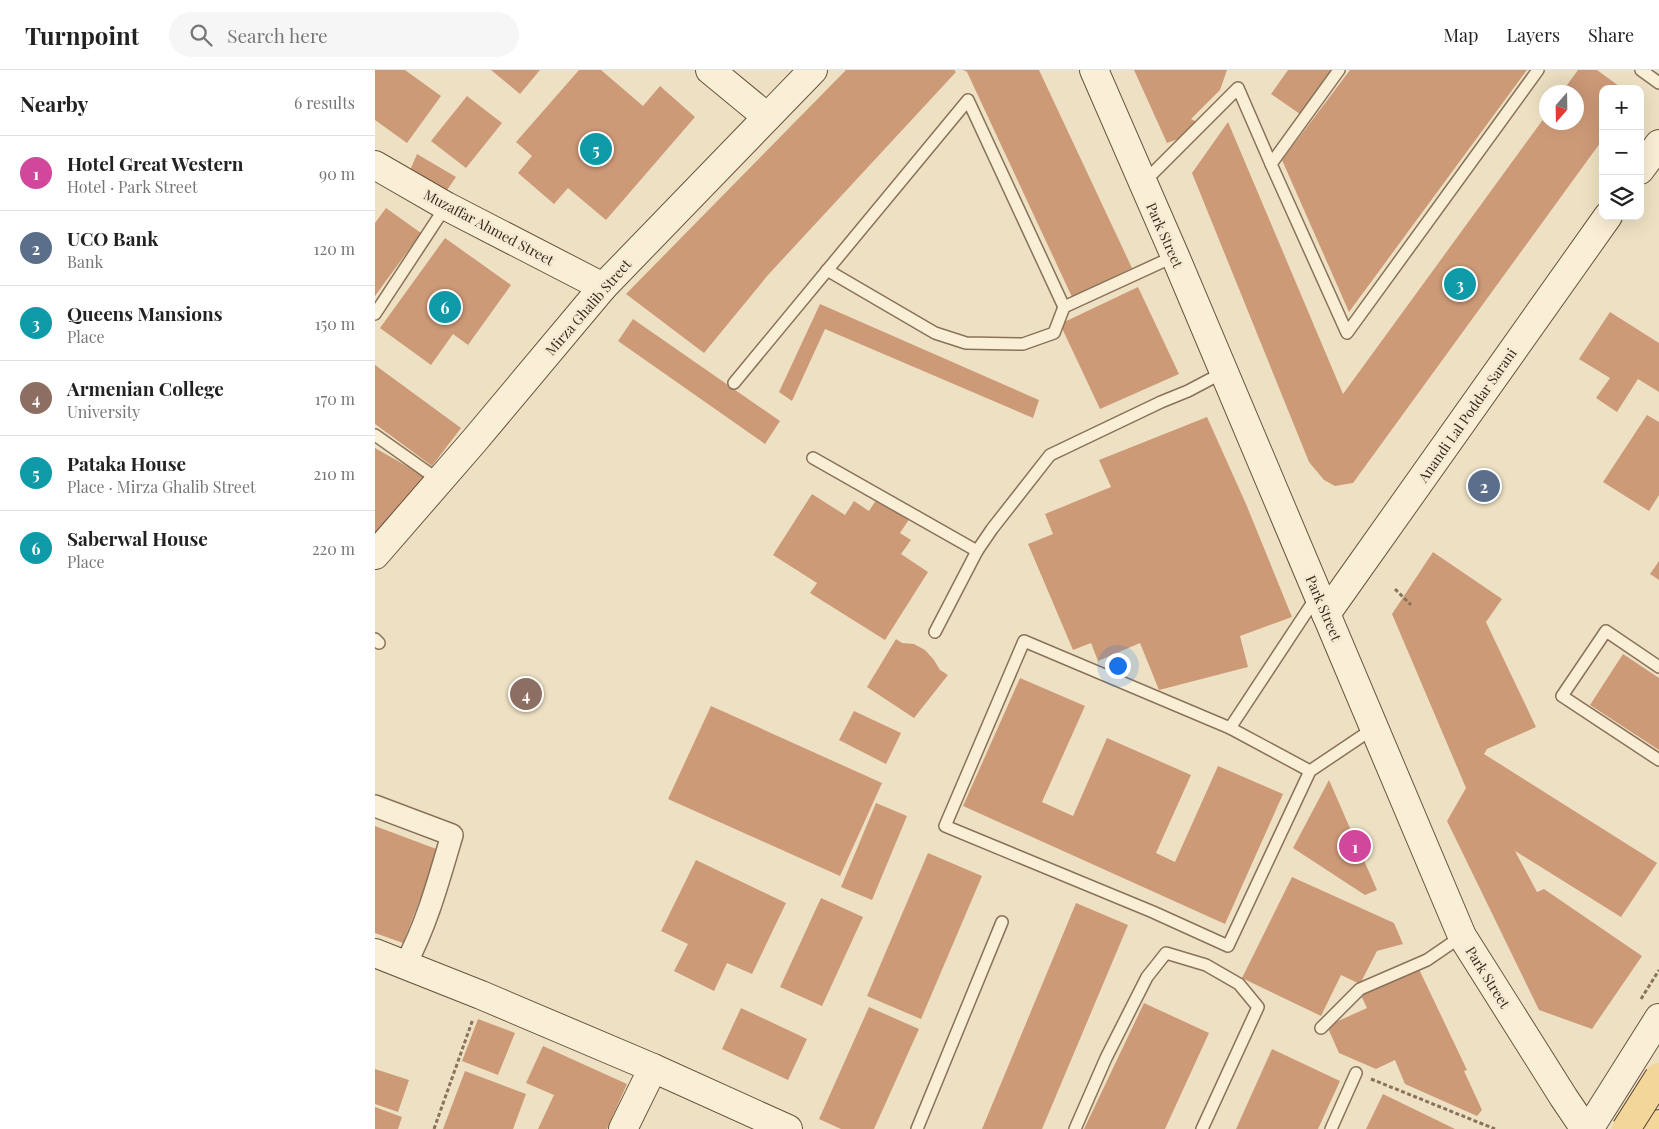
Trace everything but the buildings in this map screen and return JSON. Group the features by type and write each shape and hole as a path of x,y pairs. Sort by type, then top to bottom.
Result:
{"main road":[{"path":"711,70 767,116"},
{"name":"Mirza Ghalib Street","path":"375,555 440,481 603,287 813,70"},
{"name":"Park Street","path":"1094,70 1175,256 1462,936 1563,1098 1587,1129"},
{"path":"1644,165 1659,144"},
{"name":"Muzaffar Ahmed Street","path":"375,165 446,206 603,287"},
{"name":"Anandi Lal Poddar Sarani","path":"1322,604 1605,220"},
{"path":"375,953 481,995 653,1068 784,1128"},
{"path":"1587,1129 1650,1009"},
{"path":"623,1129 653,1068"},
{"path":"1626,1129 1659,1077"},
{"path":"1656,1129 1659,1124"}],"street":[{"path":"375,806 452,835 416,945 405,965"}],"lane":[{"path":"1271,164 1339,70"},
{"path":"1143,183 1238,88 1347,333 1538,70"},
{"path":"1641,70 1659,83"},
{"path":"734,383 968,100 1064,307"},
{"path":"375,314 446,206"},
{"path":"827,270 935,333 966,343 1023,344 1054,333 1064,307 1175,256"},
{"path":"935,632 977,551 1050,454 1188,391 1224,372"},
{"path":"375,435 440,481"},
{"path":"813,458 977,551"},
{"path":"1230,728 1322,604"},
{"path":"1659,666 1606,631 1562,696 1659,760"},
{"path":"1310,772 1230,728 1024,641 945,826 1153,912 1228,946 1310,772 1374,728"},
{"path":"917,1129 1002,922"},
{"path":"1321,1028 1360,989 1427,960 1462,936"},
{"path":"1075,1129 1106,1058 1143,985 1166,953 1205,965 1239,984 1258,1007 1202,1129"},
{"path":"1331,1129 1356,1073"}],"path":[{"path":"1395,589 1411,605"},
{"path":"1650,1009 1659,970"},
{"path":"434,1129 481,995"},
{"path":"1356,1073 1495,1129"}],"place":[{"name":"Pataka House","path":"596,149"},
{"name":"Queens Mansions","path":"1460,284"},
{"name":"Saberwal House","path":"445,307"},
{"name":"UCO Bank","path":"1484,486"},
{"name":"Armenian College","path":"526,694"},
{"name":"Hotel Great Western","path":"1355,846"}]}
